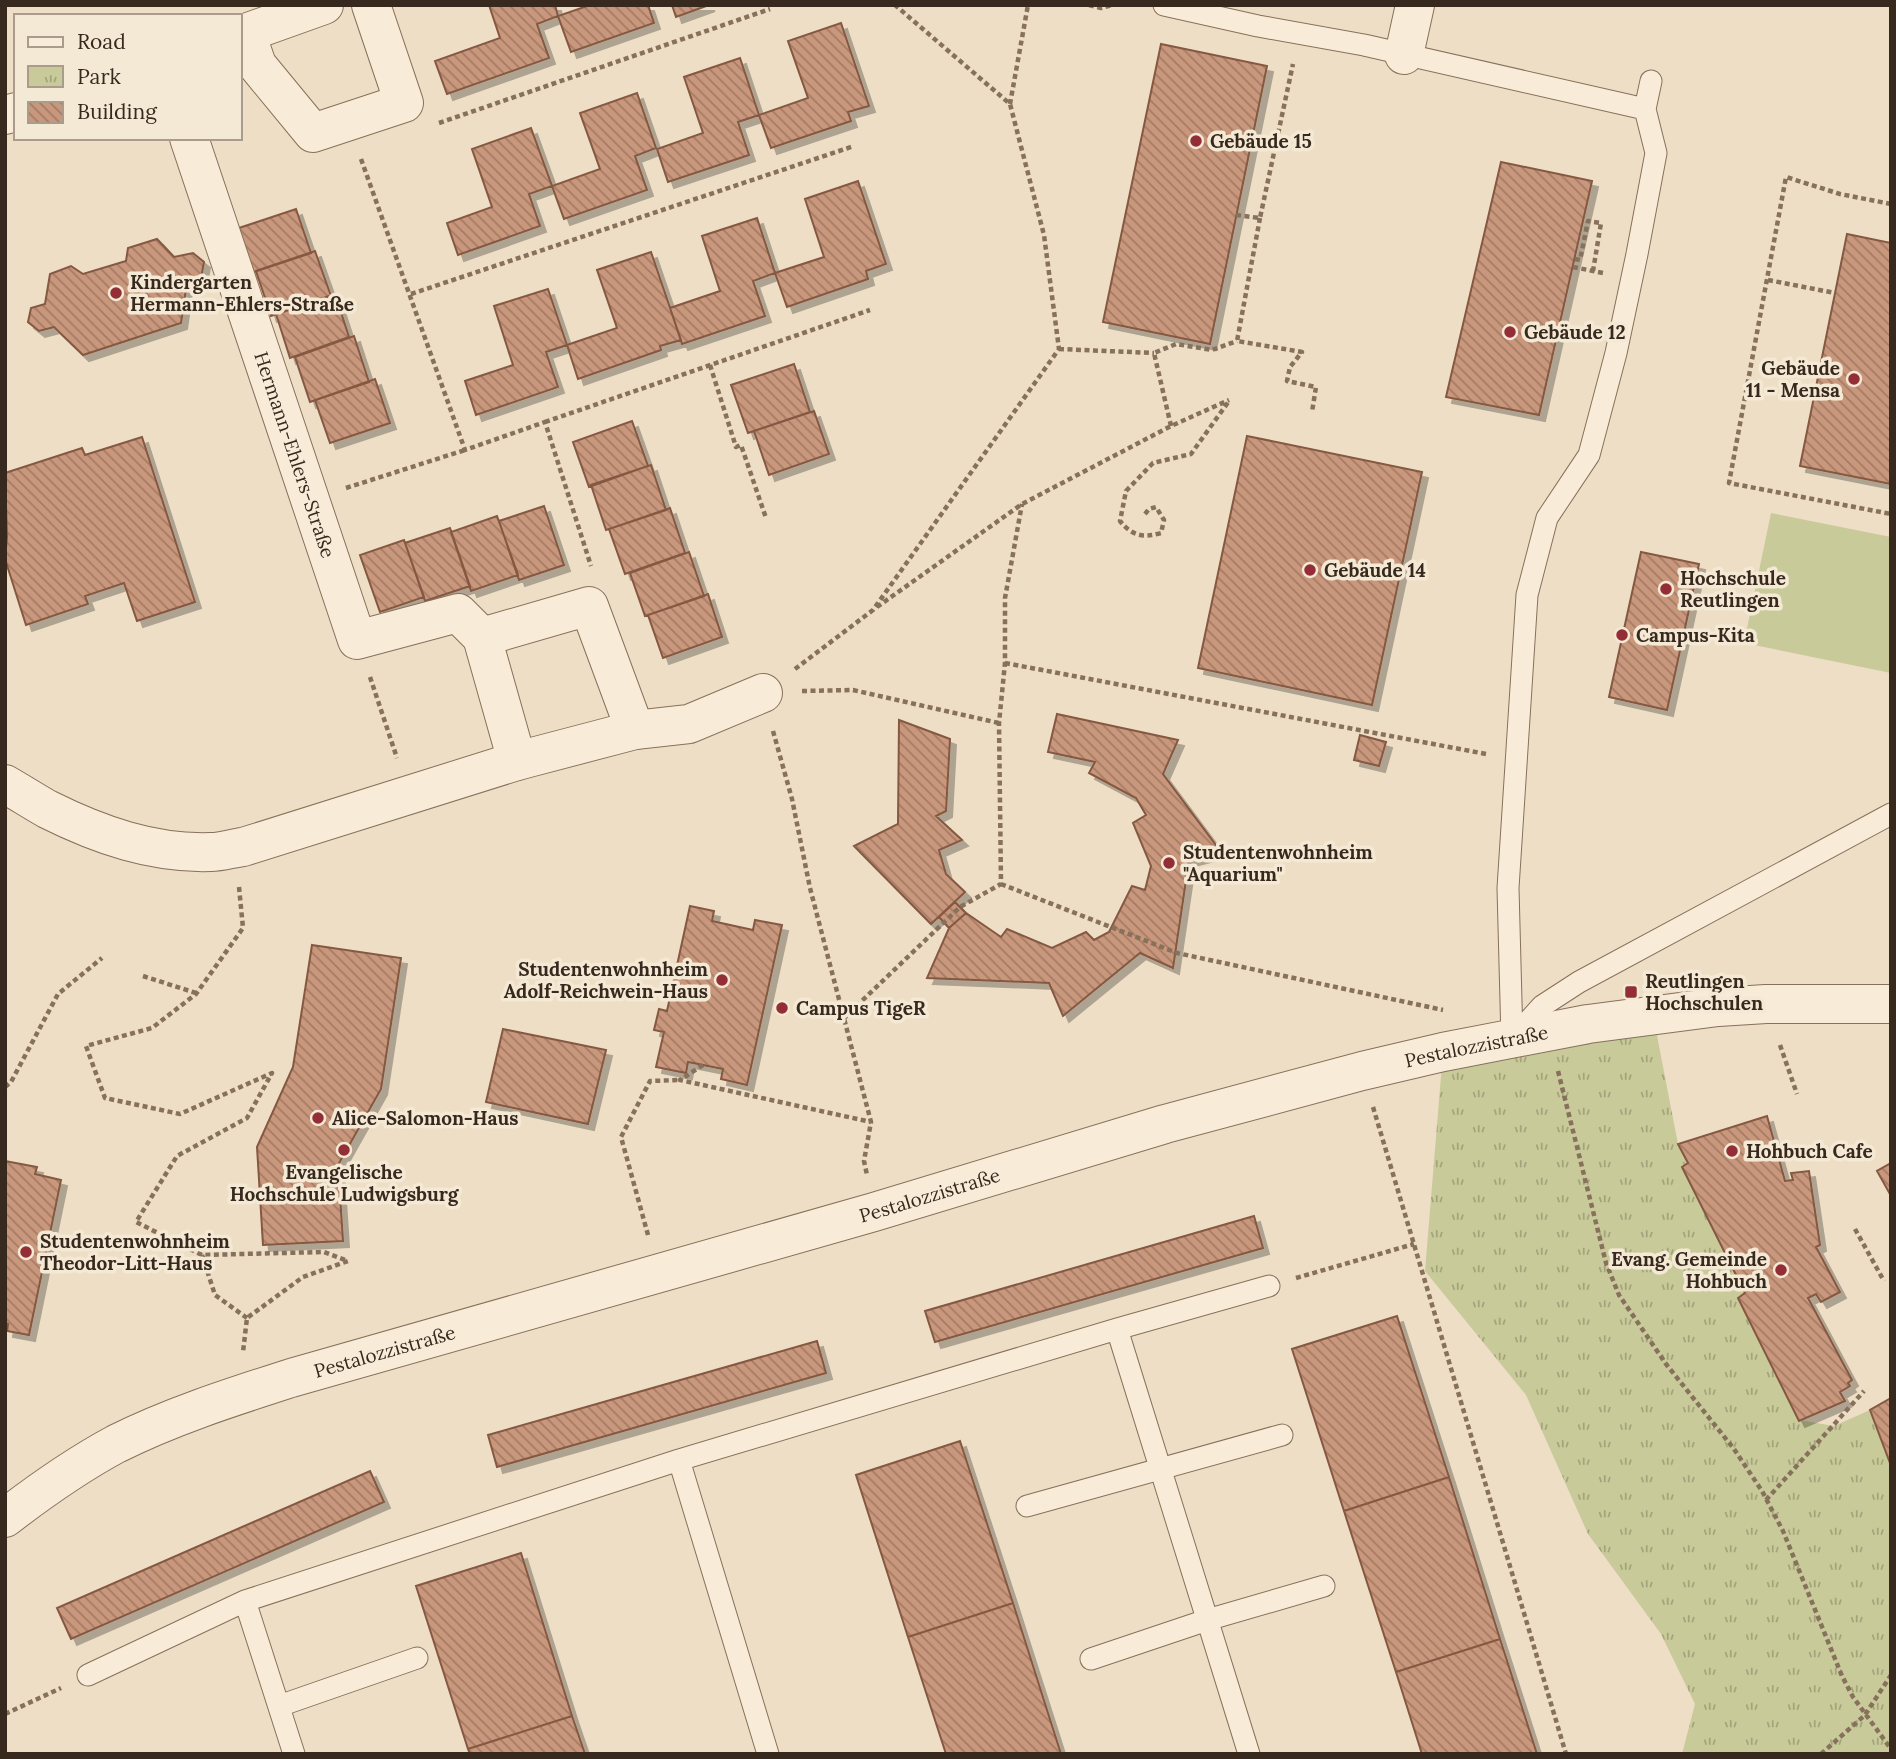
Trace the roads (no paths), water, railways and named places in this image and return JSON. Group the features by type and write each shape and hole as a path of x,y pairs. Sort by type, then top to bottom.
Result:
{"street":[{"path":"324,5 243,34 257,65 313,133 404,103 371,5"},
{"path":"1404,55 1415,5"},
{"name":"Hermann-Ehlers-Straße","path":"190,140 357,640 458,613 482,636"},
{"path":"517,761 482,636 589,606 635,730"},
{"path":"5,784 46,808 103,834 149,848 214,852 243,847 517,761 635,730 689,724 763,693"},
{"name":"Pestalozzistraße","path":"5,1518 29,1499 116,1445 165,1422 236,1395 874,1212 1165,1124 1512,1032 1551,1032 1588,1024 1718,1007 1766,1004 1891,1004"}],"lane":[{"path":"1164,5 1645,109"},
{"path":"1512,1032 1508,888 1527,595 1547,518 1589,455 1616,353 1656,153 1645,109 1651,82"},
{"path":"1512,1032 1542,1006 1579,982 1891,814"},
{"path":"88,1675 245,1601 679,1460 1269,1286"},
{"path":"1117,1329 1248,1754"},
{"path":"1027,1506 1282,1435"},
{"path":"679,1460 768,1754"},
{"path":"1091,1659 1207,1620 1324,1586"},
{"path":"245,1601 294,1754"},
{"path":"279,1706 417,1658"}],"place":[{"name":"Gebäude 15","path":"1196,141"},
{"name":"Kindergarten Hermann-Ehlers-Straße","path":"116,293"},
{"name":"Gebäude 12","path":"1510,332"},
{"name":"Gebäude 11 - Mensa","path":"1854,379"},
{"name":"Gebäude 14","path":"1310,570"},
{"name":"Hochschule Reutlingen","path":"1666,589"},
{"name":"Campus-Kita","path":"1622,635"},
{"name":"Studentenwohnheim \"Aquarium\"","path":"1169,863"},
{"name":"Studentenwohnheim Adolf-Reichwein-Haus","path":"722,980"},
{"name":"Reutlingen Hochschulen","path":"1631,992"},
{"name":"Campus TigeR","path":"782,1008"},
{"name":"Alice-Salomon-Haus","path":"318,1118"},
{"name":"Evangelische Hochschule Ludwigsburg","path":"344,1150"},
{"name":"Hohbuch Cafe","path":"1732,1151"},
{"name":"Studentenwohnheim Theodor-Litt-Haus","path":"26,1252"},
{"name":"Evang. Gemeinde Hohbuch","path":"1781,1270"}]}
